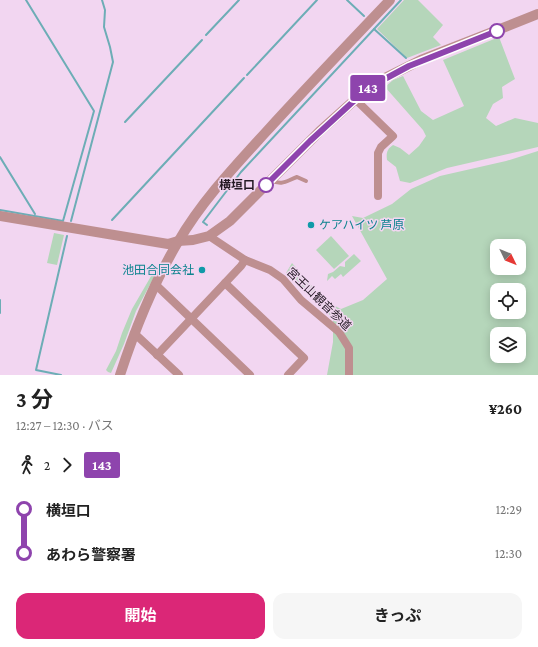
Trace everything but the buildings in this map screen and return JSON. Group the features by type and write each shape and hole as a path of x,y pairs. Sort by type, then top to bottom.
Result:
{"street":[{"path":"120,375 134,333 154,284 178,241 202,206 246,154 390,0"},
{"path":"0,216 168,244 209,236 230,221 368,88 409,66 538,14"},
{"path":"355,99 393,136 381,147 378,152 378,196"},
{"name":"宮王山観音参道","path":"209,236 245,260 256,266 270,270 282,279 300,300 339,332 349,348 349,375"},
{"path":"157,355 245,260"},
{"path":"225,283 304,358 288,375"},
{"path":"154,284 192,318 250,375"},
{"path":"134,333 179,375"}],"lane":[{"path":"271,180 277,183 284,183 297,177 306,181"}],"green space":[{"path":"404,0 418,0 443,25 433,37 441,45 407,58 377,29"},
{"path":"499,37 515,79 502,87 503,98 493,104 486,118 496,126 515,118 538,123 538,147 447,168 410,183 400,181 396,167 387,160 389,148 393,145 409,155 419,146 426,136 423,130 385,87 393,80 403,76 421,111 433,120 464,106 443,60"},
{"path":"538,151 538,375 327,375 333,342 333,318 286,273 292,263 325,301 341,309 363,300 387,279 352,216 363,218 392,204 411,189 440,176 506,161"},
{"path":"54,233 64,235 57,265 47,263"},
{"path":"331,236 349,256 334,269 316,250"},
{"path":"354,254 361,261 343,277 341,274 335,279 332,276 327,281 328,274 340,266 345,267 345,262"},
{"path":"154,271 156,272 155,275 136,311 124,344 111,373 108,372 106,370 116,351 132,309"}],"waterway":[{"path":"0,210 63,221 94,111 26,0"},
{"path":"71,221 113,62 104,27 105,10 102,0"},
{"path":"206,35 239,0"},
{"path":"247,75 317,0"},
{"path":"347,0 364,16"},
{"path":"207,225 203,222 241,172 401,0"},
{"path":"374,29 406,58"},
{"path":"125,122 202,40"},
{"path":"112,220 244,78"},
{"path":"0,157 35,214"},
{"path":"61,375 36,370 67,236"},
{"path":"0,300 0,313"}],"bus line":[{"name":"143","path":"266,185 310,141 368,88 409,66 497,31"}],"place":[{"name":"横垣口","path":"266,185"},
{"name":"ケアハイツ 芦原","path":"311,225"},
{"name":"池田合同会社","path":"202,270"}]}
